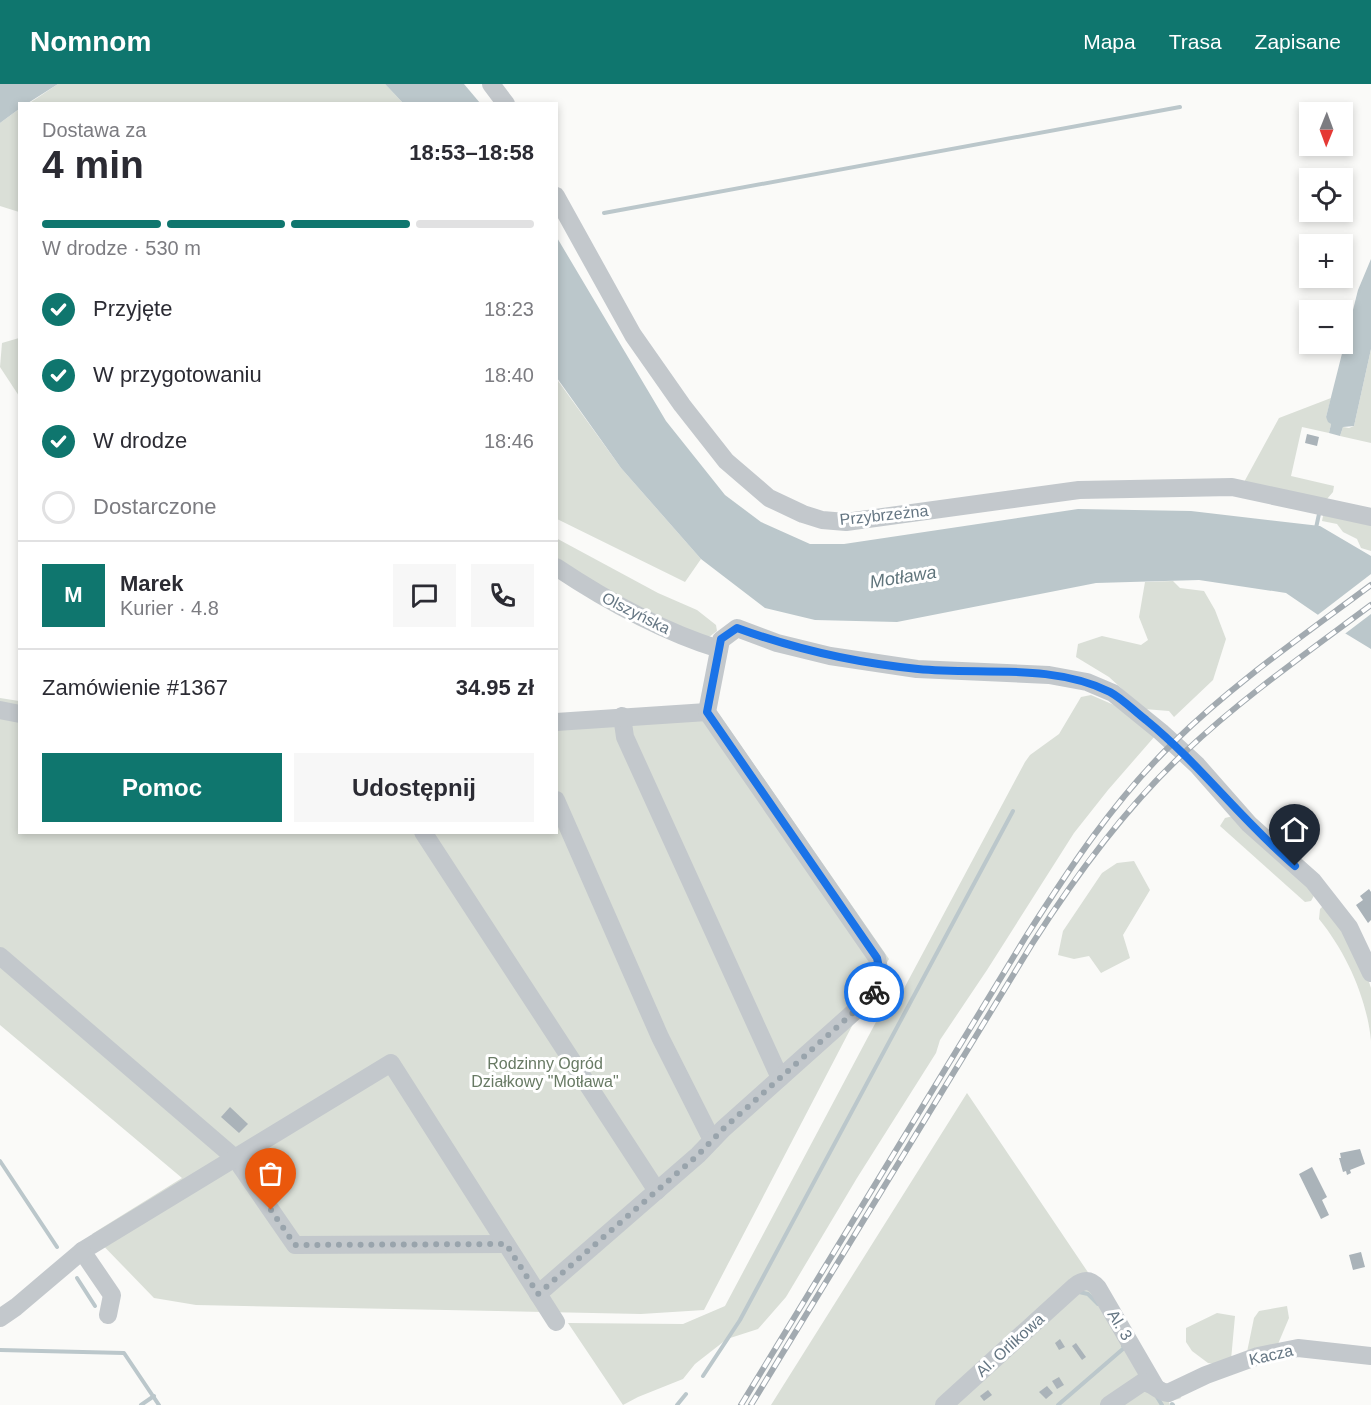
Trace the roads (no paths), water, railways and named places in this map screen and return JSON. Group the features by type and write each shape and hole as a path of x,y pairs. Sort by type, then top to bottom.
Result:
{"street":[{"path":"491,84 504,102"},
{"name":"Przybrzeżna","path":"558,200 633,335 682,405 726,461 769,498 803,514 846,522 1079,490 1232,487 1371,517"},
{"name":"Olszyńska","path":"558,568 592,591 655,624 694,642 719,649"},
{"path":"538,1294 657,1191 864,1003 878,987 880,973 877,958 707,710 721,639 737,628 777,642 830,656 917,669 1049,675 1087,682 1113,693 1197,765 1249,824 1313,881 1349,927 1371,973"},
{"path":"0,710 18,714"},
{"path":"558,722 707,710"},
{"path":"622,716 625,737 780,1078"},
{"path":"558,805 660,1037 712,1140"},
{"path":"424,834 657,1191"},
{"path":"0,956 234,1158 295,1245 506,1244"},
{"path":"0,1318 82,1251 391,1063 556,1322"},
{"path":"82,1251 112,1295 108,1316"},
{"name":"Al. 3","path":"1075,1286 1088,1281 1098,1288 1155,1386"},
{"name":"Al. Orlikowa","path":"944,1405 1075,1286"},
{"name":"Kacza","path":"1155,1386 1164,1393 1177,1390 1206,1375 1258,1356 1298,1348 1371,1356"},
{"path":"1109,1405 1143,1382 1155,1386"}],"water":[{"path":"0,84 58,84 30,102 18,102 18,110 0,123"},
{"path":"385,84 464,84 479,102 402,102"},
{"name":"Motława","path":"558,239 666,421 725,495 761,522 810,544 844,544 1078,509 1191,511 1320,526 1371,556 1371,649 1286,593 1199,580 1096,583 897,622 815,620 765,608 701,559 621,468 558,379"},
{"path":"1371,259 1371,349 1354,426 1343,427 1340,436 1329,433 1331,424 1326,417 1342,354 1353,354 1353,310 1358,290"}],"waterway":[{"path":"604,213 1180,107"},
{"path":"1316,528 1319,514"},
{"path":"703,1376 740,1320 1013,811"},
{"path":"0,1161 57,1247"},
{"path":"77,1278 95,1306"},
{"path":"1079,1292 1088,1294 1098,1304"},
{"path":"1058,1405 1124,1348 1123,1346"},
{"path":"0,1350 124,1353 159,1405"},
{"path":"677,1405 686,1394"},
{"path":"141,1405 154,1396"},
{"path":"1157,1397 1162,1405"}],"railway":[{"path":"741,1405 1025,938 1112,811 1152,764 1197,720 1270,660 1371,585"},
{"path":"751,1405 1032,944 1102,843 1163,773 1207,732 1276,676 1371,605"}],"park label":[{"name":"Rodzinny Ogród Działkowy \"Motława\"","path":"545,1072"}]}
